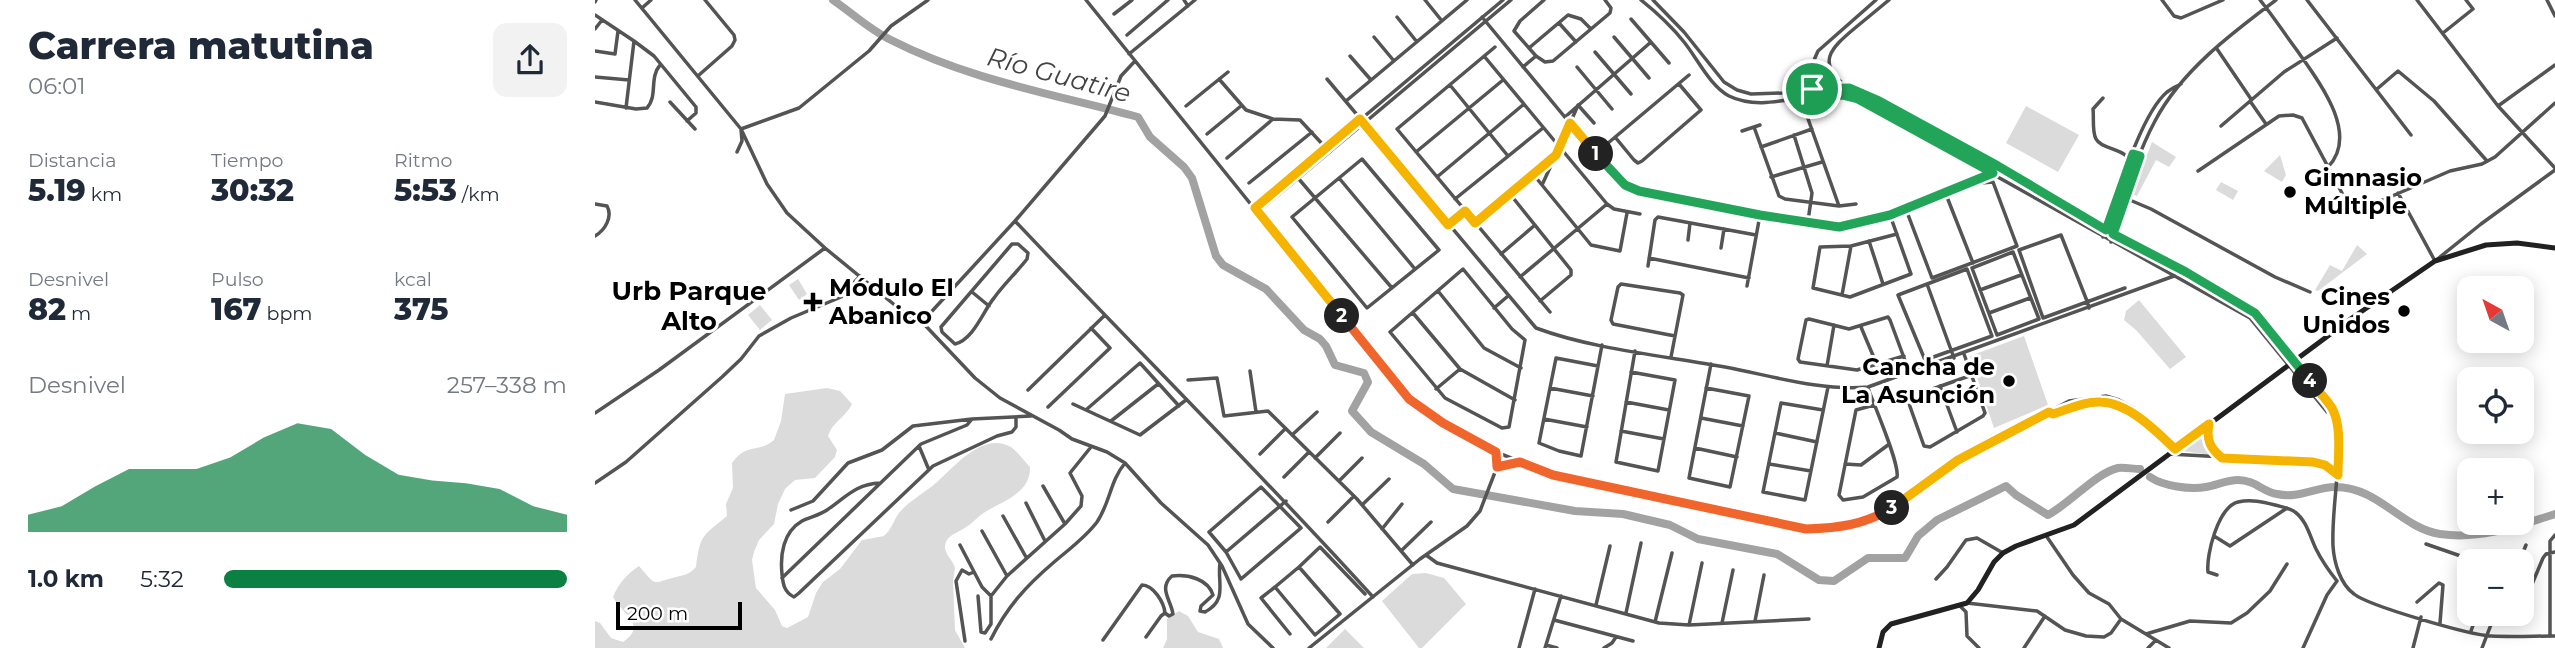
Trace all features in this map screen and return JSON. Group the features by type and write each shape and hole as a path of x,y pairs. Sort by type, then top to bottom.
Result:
{"main road":[{"path":"1879,648 1883,632 1891,624 1964,605 2003,553 2074,525 2352,317 2435,261 2486,245 2517,243 2555,247"}],"street":[{"path":"635,0 741,129 771,191 787,213 825,248 912,318 922,322 975,378 1000,398 1125,463 1161,503 1208,545 1220,562 1248,624 1273,648"},
{"path":"642,8 652,0"},
{"path":"699,75 736,40 705,0"},
{"path":"741,129 799,108 878,41 887,30 928,0"},
{"path":"1086,0 1409,399 1443,423 1520,462 1553,475 1806,529 1845,527 1874,518 1891,509 1958,460 2069,401 2106,396 2119,400 2134,408 2177,448"},
{"path":"1114,14 1132,0"},
{"path":"1127,34 1168,0"},
{"path":"1184,0 1188,6"},
{"path":"1129,54 1195,0"},
{"path":"1425,0 1442,21"},
{"path":"1346,101 1466,0"},
{"path":"1257,210 1299,178 1503,0"},
{"path":"1483,19 1511,0"},
{"path":"1544,0 1514,26 1514,31 1536,56 1545,62 1553,61 1610,13 1611,8 1605,0"},
{"path":"1641,0 1682,39 1720,89 1730,96 1751,101 1783,102 1842,95 1858,99 2250,318 2332,408 2337,426 2338,475 2333,550 2340,580"},
{"path":"1653,0 1684,32 1724,82 1737,90 1751,94 1830,87 1849,88"},
{"path":"1813,97 1811,67 1818,51 1876,0"},
{"path":"1889,0 1832,50 1829,65 1833,74 1849,88 1879,101 1998,166 2255,313 2291,363"},
{"path":"2162,0 2178,18 2223,0"},
{"path":"2206,0 2209,6"},
{"path":"2260,0 2324,89 2340,131 2335,158 2328,167"},
{"path":"2111,242 2155,120 2183,83 2217,49 2276,0"},
{"path":"2307,0 2411,135"},
{"path":"2396,194 2435,261 2555,169 2498,106 2417,0"},
{"path":"2443,33 2473,9 2466,0"},
{"path":"2547,0 2555,16"},
{"path":"595,15 649,51 697,108 696,113 687,121"},
{"path":"1529,48 1566,16 1572,15 1581,19 1591,29"},
{"path":"1397,17 1417,42"},
{"path":"1483,19 1595,153 1625,185 1639,191 1760,215 1839,227 1890,215 1947,196"},
{"path":"1631,19 1669,63"},
{"path":"595,29 602,20"},
{"path":"1559,23 1576,42"},
{"path":"595,51 615,54 618,30"},
{"path":"1374,37 1394,61"},
{"path":"1614,37 1649,78"},
{"path":"2221,126 2284,72 2337,38"},
{"path":"626,107 634,41"},
{"path":"1565,117 1651,42"},
{"path":"1495,47 1397,129 1550,312"},
{"path":"2217,49 2266,124"},
{"path":"1595,52 1631,94"},
{"path":"1350,56 1371,80"},
{"path":"1523,67 1536,56"},
{"path":"1484,57 1607,204 1627,213 1640,214"},
{"path":"922,322 1015,221 1105,116 1121,76 1135,61"},
{"path":"595,102 643,109 650,105 656,70 660,65"},
{"path":"2498,106 2555,65"},
{"path":"1577,67 1612,109"},
{"path":"2376,89 2398,71 2434,101 2487,161"},
{"path":"1186,106 1228,72"},
{"path":"1820,96 1830,87 1833,74"},
{"path":"1595,153 1689,75"},
{"path":"595,77 629,80"},
{"path":"1219,79 1241,106 1256,115 1300,120 1326,148"},
{"path":"1327,79 1536,328 1567,340 1828,387 1868,387 1910,374 2174,276 2179,268"},
{"path":"1416,152 1503,80"},
{"path":"2103,237 2147,120 2168,91 2183,83"},
{"path":"1615,137 1634,160 1638,163 1642,161 1701,110 1679,84"},
{"path":"1450,85 1509,156"},
{"path":"2103,98 2093,109 2095,138 2099,143 2140,156"},
{"path":"670,102 695,129"},
{"path":"2198,170 2279,116 2293,115 2302,118 2351,210 2450,171 2495,157 2555,103"},
{"path":"1437,177 1524,104"},
{"path":"1579,105 1594,123"},
{"path":"1542,185 1579,105"},
{"path":"1207,134 1241,106"},
{"path":"1807,117 1839,206"},
{"path":"1227,158 1273,119"},
{"path":"1257,210 1326,148 1362,121"},
{"path":"1742,131 1761,125"},
{"path":"1754,127 1779,196 1785,200 1839,206 1856,204"},
{"path":"1455,199 1543,128"},
{"path":"1760,147 1812,128"},
{"path":"737,152 742,141 741,129"},
{"path":"1249,183 1311,132"},
{"path":"1794,135 1812,193 1808,221"},
{"path":"2125,152 2131,160"},
{"path":"1475,223 1556,155"},
{"path":"1362,159 1439,250 1367,308 1292,217 1315,197 1362,159"},
{"path":"1771,177 1823,162"},
{"path":"1955,193 1981,183 1993,182 2017,244 2016,248 1932,278 1907,212 1993,173 1998,166"},
{"path":"1533,174 1591,245 1620,251 1627,213"},
{"path":"1299,178 1392,288"},
{"path":"1339,178 1415,269"},
{"path":"1510,194 1571,270 1571,275 1540,300"},
{"path":"1947,196 1973,263"},
{"path":"2125,198 2151,209 2277,278 2310,292"},
{"path":"595,204 609,209 605,227 595,236"},
{"path":"1520,277 1607,204"},
{"path":"1448,225 1465,211"},
{"path":"1747,286 1760,215"},
{"path":"1890,215 1897,234 1911,274 1850,297 1813,288 1820,247 1851,246 1897,234"},
{"path":"1648,266 1655,220 1658,217 1756,235"},
{"path":"1015,221 1286,501 1373,597"},
{"path":"1688,240 1691,223"},
{"path":"1501,254 1535,225"},
{"path":"595,228 602,231"},
{"path":"1721,248 1724,229"},
{"path":"2089,307 2087,302 2061,235 2018,250 2043,318 2087,302 2125,288"},
{"path":"1869,242 1883,284"},
{"path":"1028,253 1018,244 1012,244 941,327 941,332 953,343 962,342 992,300 1026,262 1028,253 1038,245"},
{"path":"1842,295 1851,246"},
{"path":"595,413 659,370 825,248"},
{"path":"2013,252 2039,319 1997,335 1980,290 1972,268 2013,252"},
{"path":"1649,258 1749,278"},
{"path":"1463,269 1494,308 1525,340 1509,427 1501,428 1445,398 1390,332 1438,291 1463,269"},
{"path":"1967,269 1992,336 1924,360 1898,295 1927,284 1967,269"},
{"path":"1980,290 2022,274"},
{"path":"595,483 626,462 722,377 759,336 791,318 841,297 860,275"},
{"path":"1671,357 1675,337 1682,295 1621,284 1618,287 1611,320 1613,324 1675,337"},
{"path":"1927,284 1954,358"},
{"path":"1438,291 1484,348 1521,368"},
{"path":"972,292 990,306"},
{"path":"1494,308 1508,296"},
{"path":"1989,313 2031,298"},
{"path":"1413,313 1460,369 1515,400"},
{"path":"1028,390 1105,316"},
{"path":"1903,356 1857,370 1800,362 1798,359 1806,320 1849,329 1888,317 1910,374"},
{"path":"1827,366 1834,325"},
{"path":"2021,326 2023,332"},
{"path":"1861,327 1877,365"},
{"path":"1048,407 1110,348 1091,328"},
{"path":"2015,328 2017,334"},
{"path":"1598,366 1556,358 1539,443 1581,456 1602,345"},
{"path":"1632,372 1675,380 1658,471 1616,462 1635,351"},
{"path":"1964,354 1972,375 1985,413 1930,447 1923,446 1907,398 1972,375"},
{"path":"1087,410 1140,363 1179,405"},
{"path":"1706,388 1749,396 1730,487 1689,478 1701,418 1706,388 1711,364"},
{"path":"1436,389 1460,369"},
{"path":"1250,371 1256,412"},
{"path":"1188,380 1217,379 1224,416 1268,411 1354,496 1413,565"},
{"path":"1111,421 1158,384"},
{"path":"1940,386 1957,432"},
{"path":"1823,410 1781,403 1763,492 1805,500 1828,387"},
{"path":"1868,387 1898,472 1897,478 1872,494 1843,500 1839,497 1856,410 1874,405"},
{"path":"1549,388 1593,396"},
{"path":"1073,404 1140,435 1186,400"},
{"path":"1626,402 1670,410"},
{"path":"1292,435 1317,412"},
{"path":"791,510 813,501 848,463 882,450 913,426 1033,416"},
{"path":"880,483 866,483 857,487 823,513 798,523 785,542 781,558 784,589 794,597 929,470 997,436 1012,432 1016,427 1016,418"},
{"path":"1701,418 1743,426"},
{"path":"782,578 919,446 967,425 972,419"},
{"path":"1543,419 1587,427"},
{"path":"2209,424 2208,442 2213,451 2222,458"},
{"path":"1260,454 1286,429"},
{"path":"1621,431 1664,440"},
{"path":"1315,458 1341,433"},
{"path":"1775,433 1817,442"},
{"path":"1845,464 1861,465 1888,445"},
{"path":"919,446 929,470"},
{"path":"978,597 981,632 985,634 991,624 991,596 1026,557 1065,524 1082,502 1082,496 1070,478 1070,471 1091,447"},
{"path":"1695,448 1737,457"},
{"path":"1284,477 1310,452"},
{"path":"1309,648 1426,555 1467,527 1480,511 1497,467 1496,452"},
{"path":"2166,456 2313,462 2325,465 2338,475"},
{"path":"1339,481 1362,458"},
{"path":"1497,467 1520,462"},
{"path":"991,639 1012,603 1098,520 1115,475 1125,463"},
{"path":"1769,464 1811,471"},
{"path":"1362,505 1389,479"},
{"path":"1043,486 1065,524"},
{"path":"1261,487 1301,528 1241,579 1227,552 1209,532 1261,487"},
{"path":"1328,522 1354,496"},
{"path":"1227,552 1286,501"},
{"path":"2217,575 2207,570 2209,550 2230,506 2238,502 2260,501 2295,511 2302,519 2325,564 2353,593 2374,604 2488,636 2552,636 2549,614 2553,577 2550,541 2555,535"},
{"path":"1025,503 1045,541"},
{"path":"1382,529 1402,504"},
{"path":"2214,536 2230,546 2287,508"},
{"path":"1003,516 1026,557"},
{"path":"1401,551 1431,522"},
{"path":"982,531 1007,576"},
{"path":"2047,537 2089,593 2109,604 2121,619 2169,648"},
{"path":"1936,579 1966,540 1977,538 2003,553"},
{"path":"1626,614 1641,544"},
{"path":"2426,544 2457,555"},
{"path":"960,545 982,587 991,596"},
{"path":"2524,549 2526,545"},
{"path":"1595,606 1610,546"},
{"path":"1290,634 1261,598 1320,547 1365,594"},
{"path":"2534,579 2543,558 2552,549"},
{"path":"1655,622 1672,552"},
{"path":"1426,555 1437,563 1655,622 1689,625 1809,619"},
{"path":"1103,640 1144,584 1162,602 1165,613 1171,616 1173,612 1165,588 1167,580 1175,575 1198,579 1211,588 1213,595 1201,606 1200,611 1205,612 1212,608 1222,591 1220,562"},
{"path":"1689,625 1702,563"},
{"path":"2147,634 2190,621 2231,623 2247,613 2270,591 2287,564"},
{"path":"1299,567 1345,620"},
{"path":"965,641 956,582 962,570 969,574 974,572"},
{"path":"1722,623 1733,570"},
{"path":"1755,621 1765,575"},
{"path":"2303,648 2327,595 2340,580"},
{"path":"2417,602 2439,583 2443,585 2440,623"},
{"path":"1275,587 1315,635 1341,614"},
{"path":"1519,648 1535,589"},
{"path":"1557,648 1546,646 1561,596"},
{"path":"2549,601 2555,601"},
{"path":"1979,648 1967,636 1964,605 2037,611 2066,630 2104,637 2111,633 2121,619"},
{"path":"1146,638 1165,613"},
{"path":"2549,614 2555,614"},
{"path":"2024,648 2045,616"},
{"path":"2413,648 2421,617"},
{"path":"1554,620 1633,641"},
{"path":"2471,631 2473,626"},
{"path":"2482,648 2491,626"},
{"path":"1604,648 1616,637"},
{"path":"2148,648 2156,640"}],"shaded area":[{"path":"2026,106 2079,135 2058,172 2006,143"},
{"path":"2152,142 2176,157 2169,167 2156,160 2137,196 2132,194"},
{"path":"2280,155 2286,175 2282,182 2264,171"},
{"path":"2221,182 2238,191 2233,200 2216,190"},
{"path":"2357,245 2367,254 2318,291 2315,290 2330,265 2342,271"},
{"path":"798,279 807,294 799,300 789,285"},
{"path":"2139,300 2186,357 2170,369 2124,320 2126,311"},
{"path":"760,305 772,320 760,330 748,315"},
{"name":"Cancha de La Asunción","path":"2024,336 2048,405 1994,428 1970,356"},
{"path":"827,388 840,391 852,404 828,436 837,450 835,457 815,478 795,480 785,489 778,504 774,524 759,540 754,552 752,560 756,588 775,610 782,626 787,628 808,617 816,593 823,582 840,569 862,540 884,536 903,508 970,452 990,443 1001,443 1014,449 1030,467 1026,483 1015,495 985,512 951,536 945,544 955,568 955,630 965,648 595,648 595,621 600,623 611,638 623,642 633,630 631,620 613,597 627,575 639,566 652,581 658,582 687,574 696,567 704,537 727,516 726,504 733,488 732,463 747,450 762,447 774,440 781,421 785,394"},
{"path":"2203,434 2211,455 2183,451"},
{"path":"1426,573 1444,578 1466,604 1419,648 1382,601 1412,574"},
{"path":"1179,611 1188,616 1198,632 1219,639 1223,648 1163,648 1167,639 1167,619"},
{"path":"1345,629 1364,648 1326,648"}],"waterway":[{"name":"Río Guatire","path":"833,0 883,36 951,66 1012,85 1138,117 1150,137 1184,167 1192,178 1216,256 1223,265 1266,289 1304,330 1320,339 1335,365 1364,373 1368,382 1352,411 1371,432 1424,464 1453,489 1575,511 1623,514 1670,525 1698,539 1777,554 1819,580 1834,581 1868,558 1905,558 1918,536 1937,520 2006,486 2048,515 2110,471 2120,468 2140,469"},
{"name":"Río Guatire","path":"2150,477 2169,485 2192,488 2234,480 2244,481 2272,493 2285,495 2335,487 2351,489 2377,500 2413,524 2440,534 2484,533 2555,514"}],"place":[{"name":"Gimnasio Múltiple","path":"2290,192"},
{"name":"Módulo El Abanico","path":"813,302"},
{"name":"Cines Unidos","path":"2404,311"},
{"name":"Cancha de La Asunción","path":"2009,381"}],"district":[{"name":"Urb Parque Alto","path":"689,306"}],"route":[{"path":"1849,88 1879,101 1998,166 2106,230 2133,154 2140,156 2113,234 2186,272 2255,313 2332,408 2337,426 2338,475 2325,465 2313,462 2222,458 2213,451 2208,442 2209,424 2175,449 2125,409 2100,401 2053,414 2049,412 1958,460 1891,509 1874,518 1845,527 1806,529 1553,475 1520,462 1497,467 1496,452 1443,423 1409,399 1255,208 1360,119 1448,225 1465,211 1475,223 1556,155 1570,123 1607,168 1625,185 1639,191 1760,215 1839,227 1890,215 1993,173 1873,106 1851,96 1813,97 1812,89 1849,88"}]}
